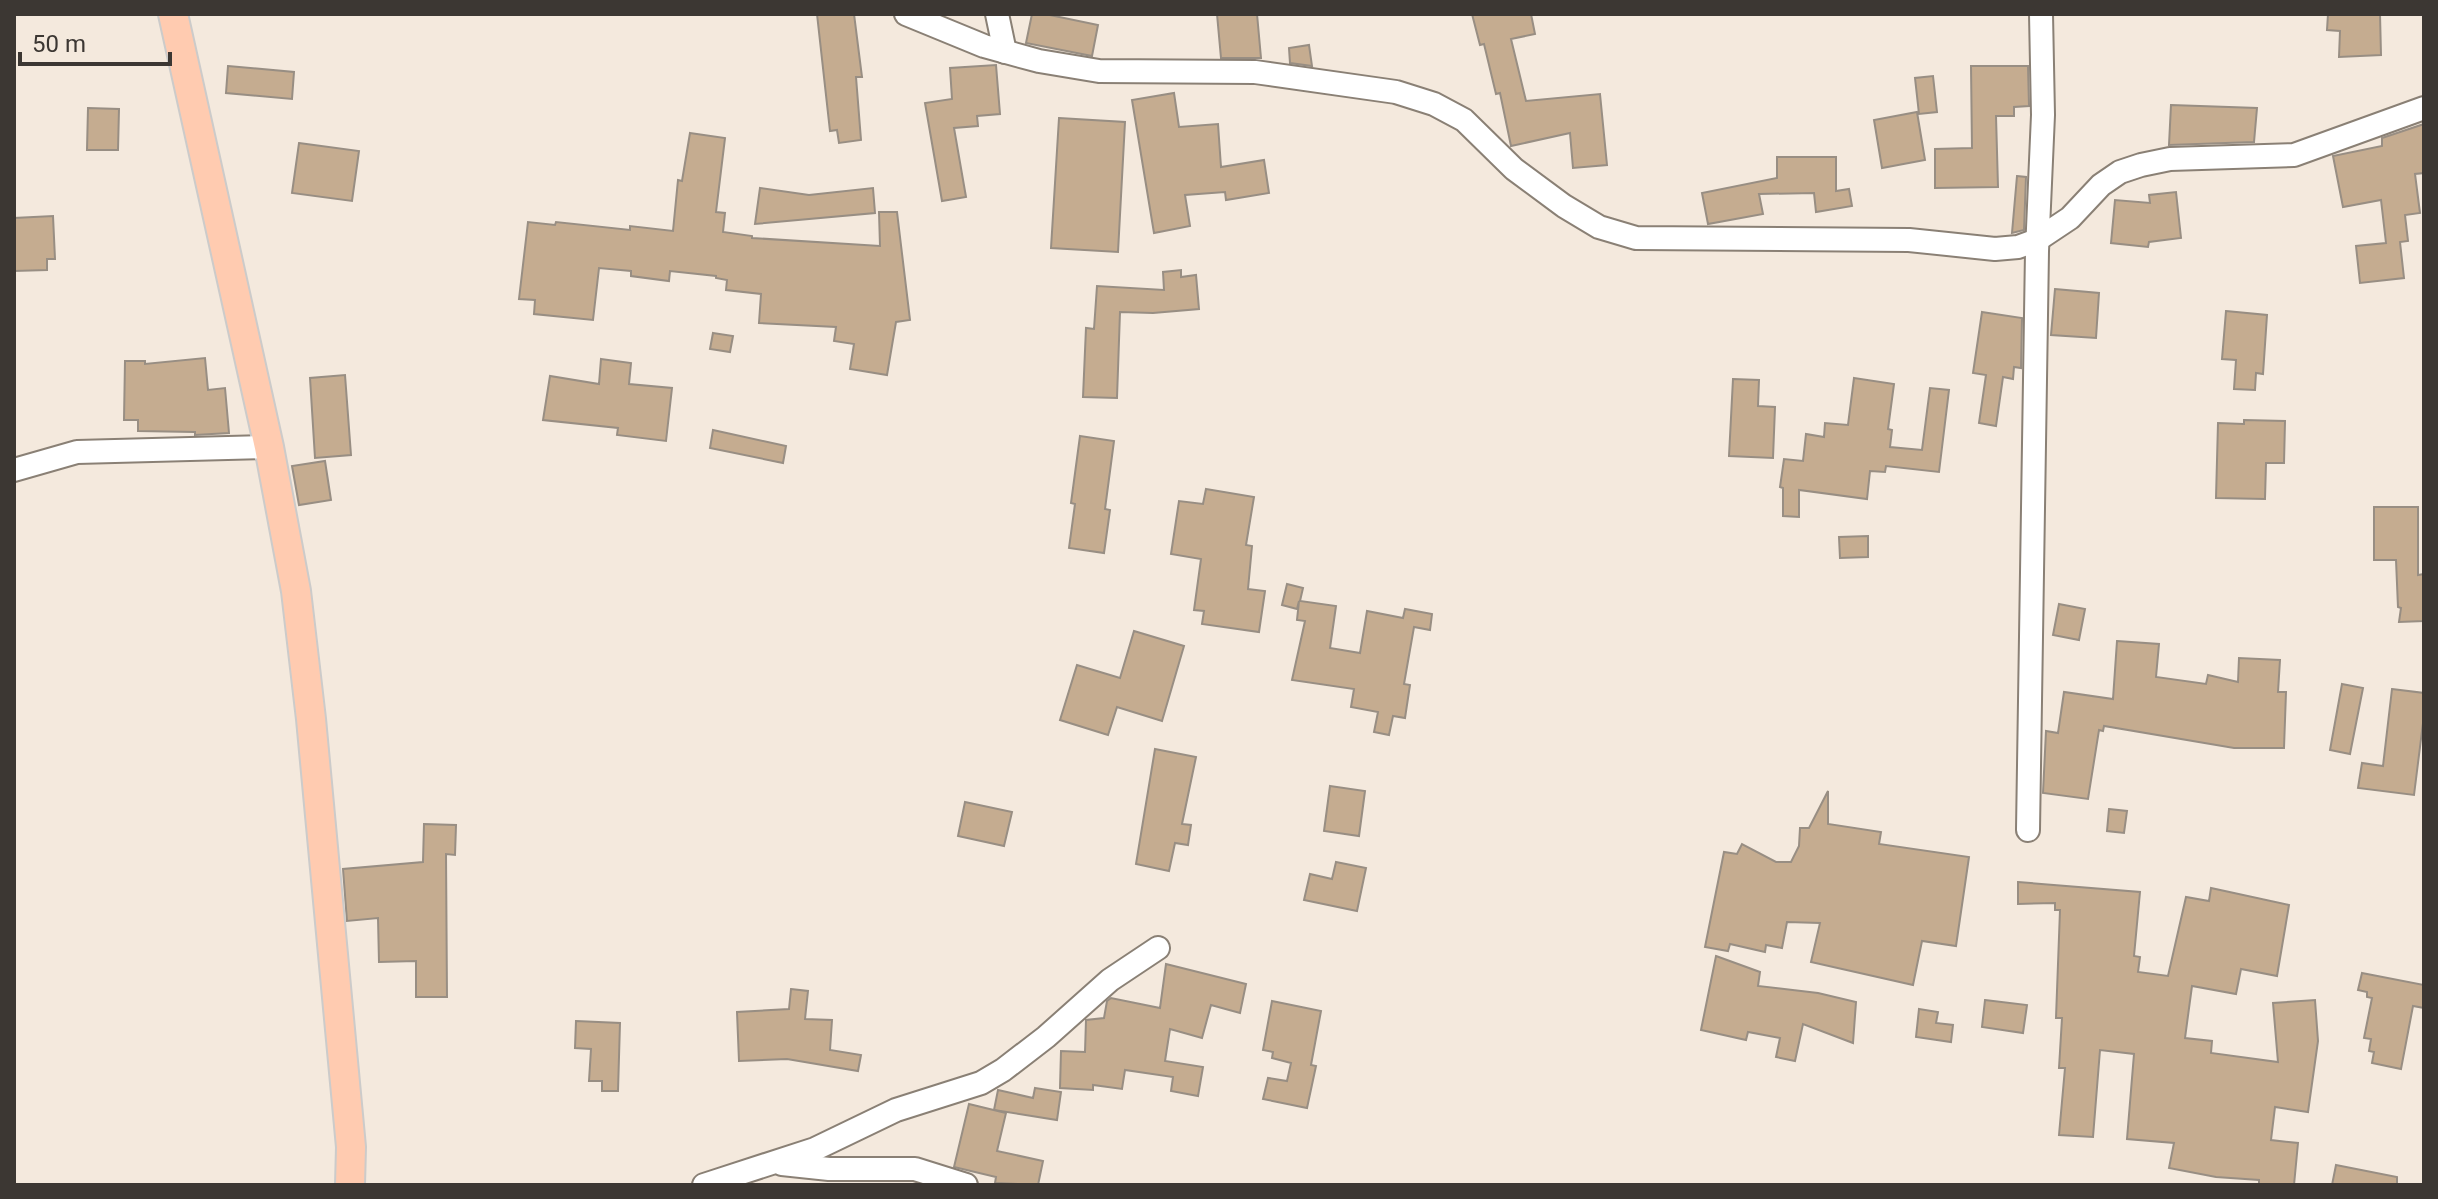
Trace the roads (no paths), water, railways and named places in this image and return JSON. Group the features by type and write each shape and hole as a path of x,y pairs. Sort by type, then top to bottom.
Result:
{"main road":[{"path":"173,14 269,447 296,591 351,1147 350,1185"}],"street":[{"path":"906,14 1005,52 1099,71 1255,72 1396,92 1434,104 1464,120 1514,169 1564,206 1599,227 1636,238 1909,240 1995,249 2018,247 2037,240 2070,218 2101,185 2120,172 2170,159 2294,155 2424,108"},
{"path":"997,14 1005,52"},
{"path":"2028,830 2037,240 2043,115 2041,14"},
{"path":"14,470 77,452 269,447"},
{"path":"704,1185 815,1149 896,1110 981,1083 1046,1037 1110,980 1158,948"},
{"path":"773,1164 829,1169 915,1169 966,1185"}]}
